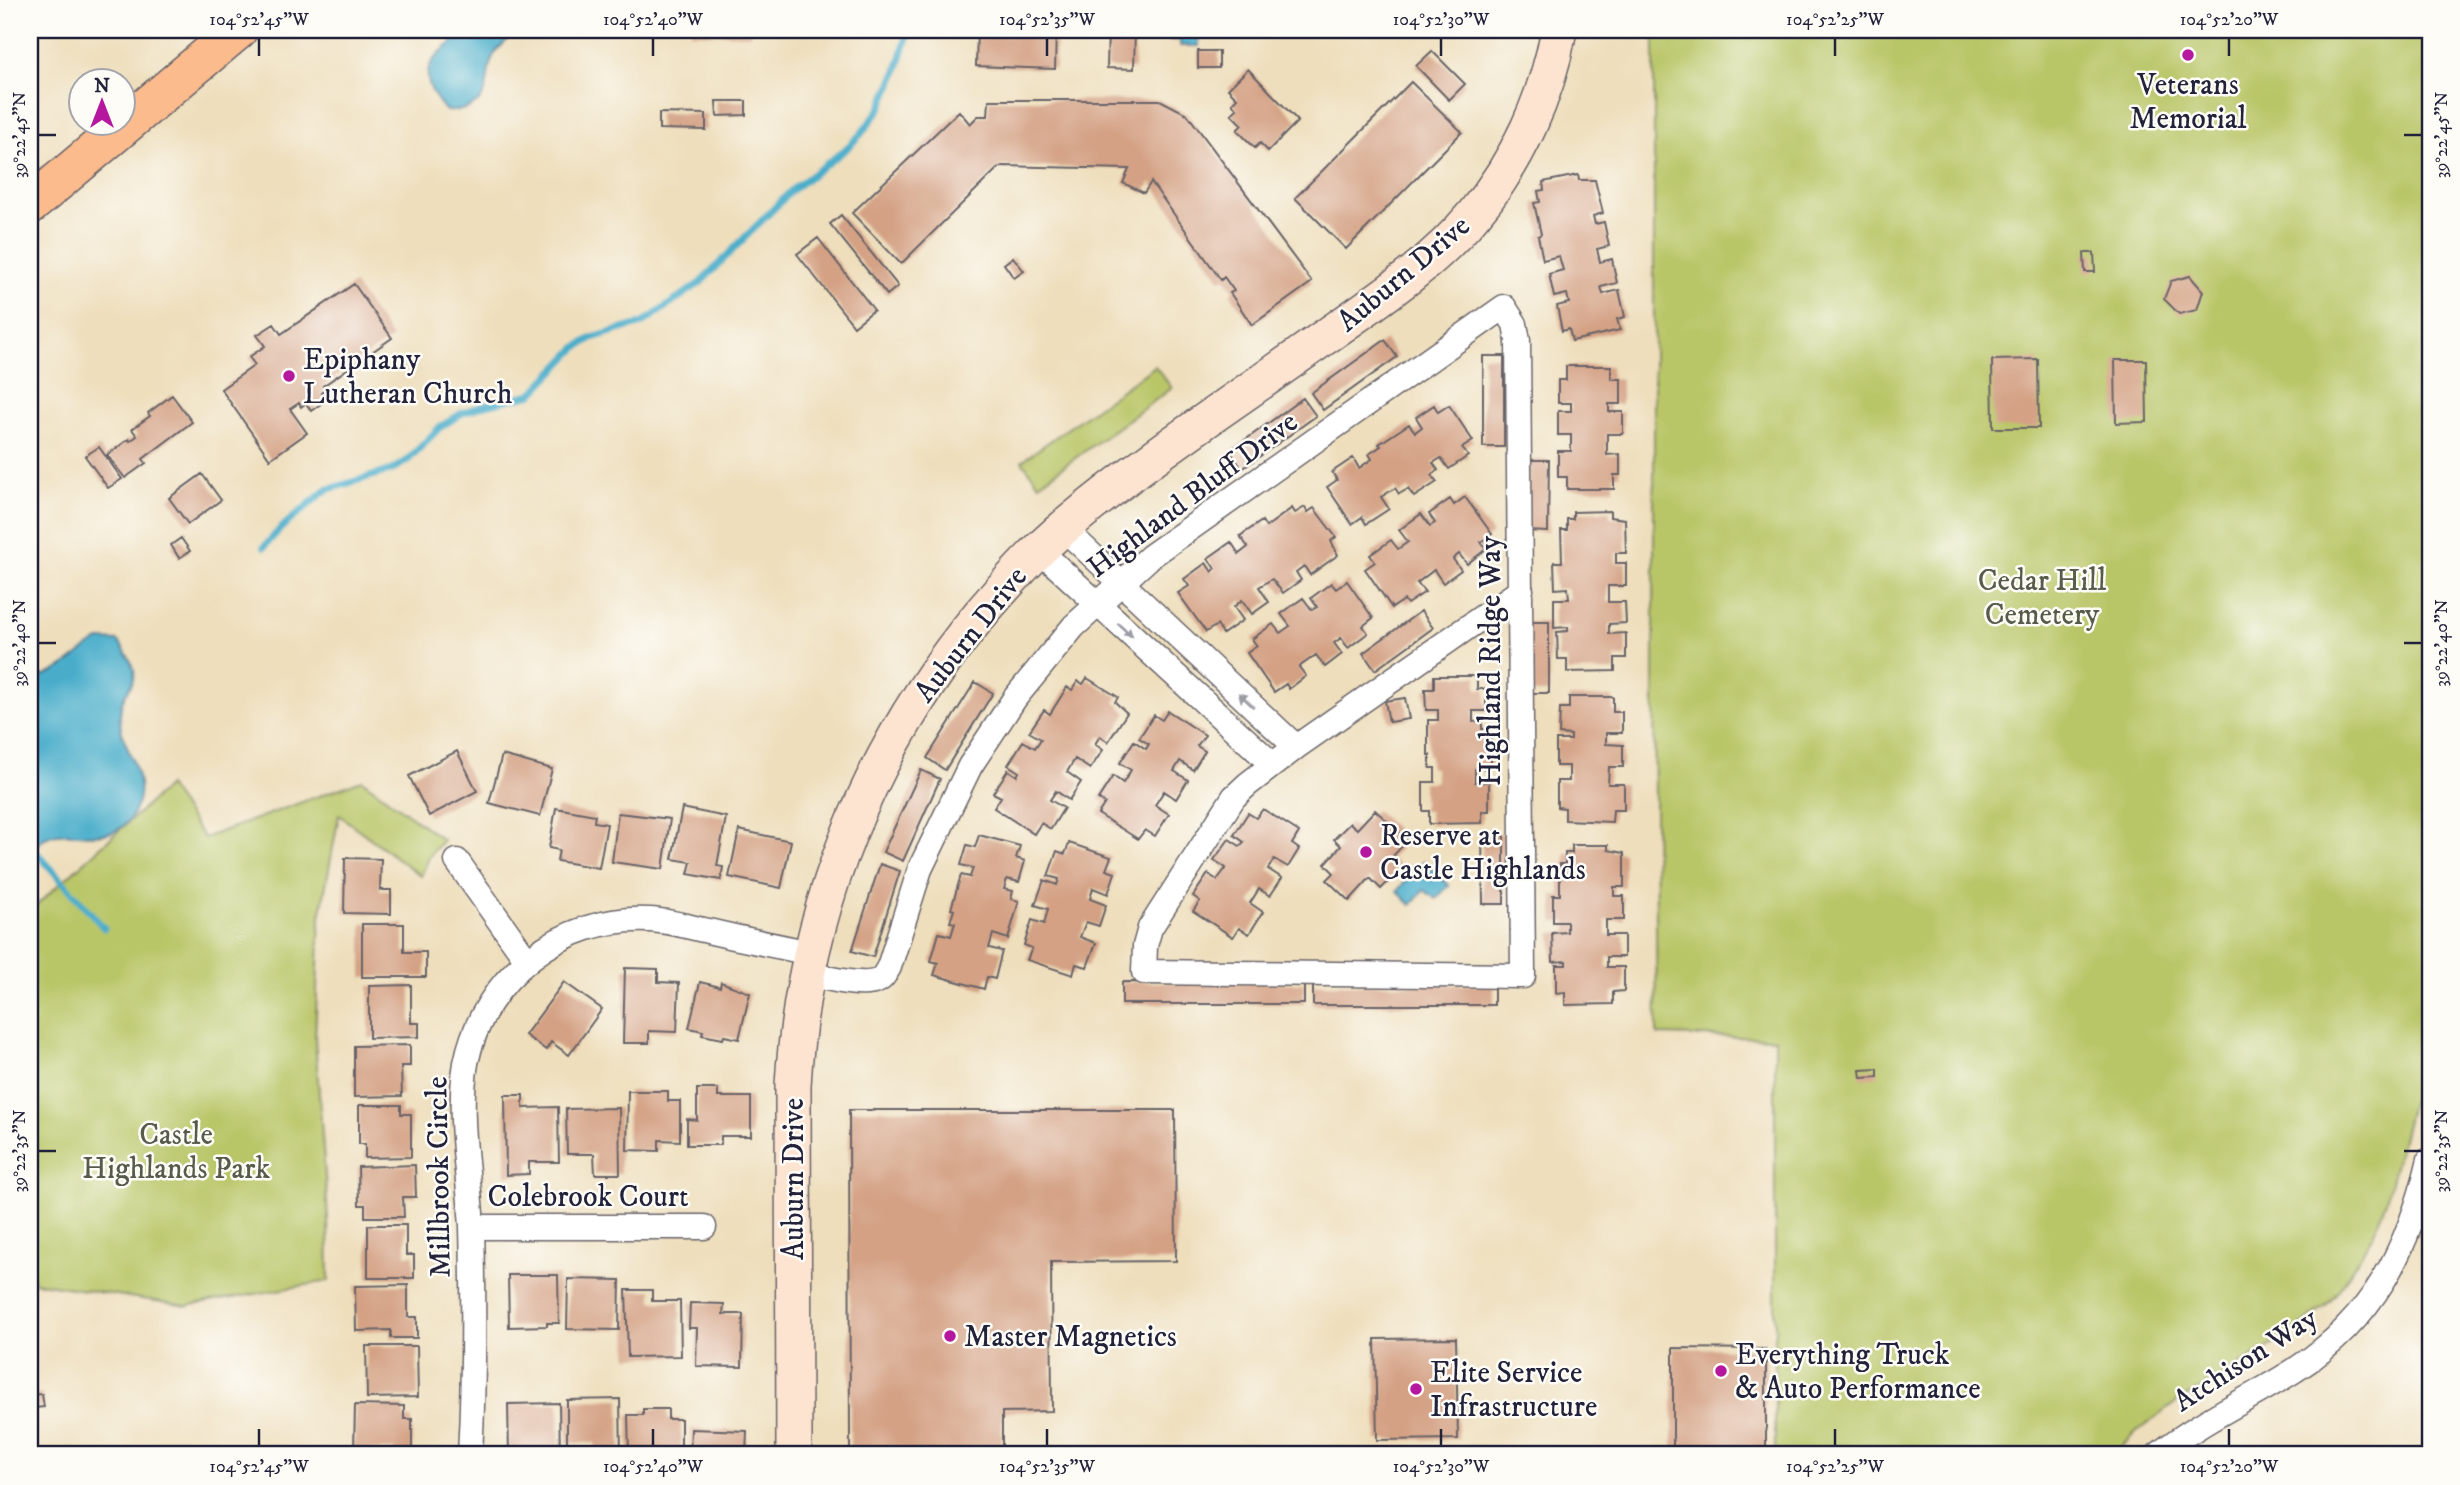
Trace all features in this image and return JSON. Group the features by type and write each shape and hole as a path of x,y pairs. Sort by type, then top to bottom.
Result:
{"main road":[{"path":"30,205 238,30"}],"street":[{"name":"Auburn Drive","path":"794,1455 795,1045 809,964 843,847 858,808 886,751 915,701 952,648 1051,539 1181,440 1370,305 1457,233 1493,190 1524,138 1546,82 1559,30"},
{"name":"Highland Bluff Drive","path":"809,964 858,983 872,983 882,979 889,967 920,869 970,766 1022,688 1074,626 1097,604 1151,556 1504,307"},
{"name":"Highland Ridge Way","path":"1272,764 1234,797 1150,928 1145,946 1144,972 1523,976 1518,341 1515,324 1504,307"},
{"path":"1051,539 1120,583 1296,747"},
{"path":"1051,539 1097,604 1272,764 1521,590"},
{"path":"457,861 527,960"},
{"name":"Millbrook Circle","path":"470,1455 471,1227 464,1114 466,1063 480,1021 493,998 509,977 549,944 573,932 607,924 650,920 809,964"},
{"name":"Atchison Way","path":"2158,1455 2192,1430 2294,1370 2348,1328 2379,1289 2401,1248 2417,1210 2430,1158"},
{"name":"Colebrook Court","path":"471,1227 704,1227"}],"green space":[{"name":"Cedar Hill Cemetery","path":"1654,30 2430,30 2430,1031 2386,1201 2373,1235 2339,1290 2325,1306 2291,1334 2174,1404 2136,1432 2113,1455 1775,1455 1775,1038 1657,1035"},
{"path":"1155,366 1172,388 1039,484 1022,461"},
{"name":"Castle Highlands Park","path":"362,780 443,840 430,855 421,876 339,815 320,917 315,1039 328,1217 329,1281 187,1306 34,1282 30,1272 30,911 168,786 204,838"}],"water":[{"path":"468,30 509,30 509,34 492,58 482,97 468,108 446,111 429,84 430,65 436,56"},
{"path":"1160,30 1199,30 1199,46 1180,46 1180,40 1170,40 1169,33 1160,33"},
{"path":"99,640 118,641 134,668 132,682 121,705 120,718 138,775 138,803 128,821 119,829 100,835 57,834 47,837 30,856 30,668 43,676 66,664"},
{"path":"1424,861 1449,885 1436,899 1424,890 1411,905 1397,891"}],"building":[{"path":"691,30 751,30 750,35 691,33"},
{"path":"977,30 1056,30 1055,69 976,66"},
{"path":"1108,30 1135,30 1134,69 1107,68"},
{"path":"1198,51 1219,51 1219,68 1198,68"},
{"path":"1432,51 1465,84 1449,100 1416,66"},
{"path":"1248,69 1298,121 1268,151 1260,143 1255,148 1237,130 1242,125 1231,114 1237,109 1232,103 1237,98 1228,89"},
{"path":"1411,82 1462,132 1346,249 1295,198"},
{"path":"989,100 1160,100 1187,114 1312,282 1252,325 1230,293 1234,291 1224,277 1221,280 1151,182 1144,193 1123,183 1129,169 1002,166 901,264 852,213 959,111 970,124 978,116 988,116"},
{"path":"716,101 746,101 746,115 717,116"},
{"path":"659,113 706,114 706,130 659,129"},
{"path":"1578,175 1579,180 1595,180 1603,213 1593,216 1595,224 1604,222 1609,246 1597,249 1600,262 1612,259 1617,283 1601,287 1603,294 1619,290 1625,317 1617,319 1620,330 1572,341 1569,329 1562,331 1557,306 1569,303 1567,294 1554,297 1549,274 1563,270 1559,256 1543,260 1534,203 1540,202 1538,191 1544,190 1543,182"},
{"path":"841,215 898,286 887,295 830,224"},
{"path":"818,238 874,310 854,326 797,254"},
{"path":"2084,253 2094,253 2095,272 2085,272"},
{"path":"1013,257 1024,271 1014,278 1004,264"},
{"path":"2190,276 2203,291 2197,310 2179,314 2164,299 2171,281"},
{"name":"Epiphany Lutheran Church","path":"354,284 392,338 323,386 326,389 321,393 326,400 311,411 306,403 301,407 299,403 290,409 307,433 270,459 221,389 255,365 249,357 265,346 257,335 274,324 281,334"},
{"path":"1385,340 1397,357 1323,410 1311,393"},
{"path":"1483,356 1504,356 1504,447 1483,447"},
{"path":"2038,359 2039,428 1993,428 1992,360"},
{"path":"2115,360 2146,360 2147,422 2116,423"},
{"path":"1566,366 1611,366 1611,379 1621,379 1621,404 1609,404 1609,412 1623,412 1623,434 1607,434 1607,455 1620,454 1620,475 1614,475 1614,489 1567,489 1567,477 1558,477 1558,451 1571,451 1571,435 1558,435 1558,411 1571,411 1571,403 1558,403 1558,380 1566,380"},
{"path":"172,395 192,422 143,459 146,463 125,478 107,455 137,436 132,429"},
{"path":"1303,398 1316,416 1242,469 1230,451"},
{"path":"1434,405 1438,412 1449,405 1473,441 1462,448 1468,456 1449,469 1441,458 1433,463 1438,470 1432,475 1437,482 1414,497 1408,489 1399,494 1395,488 1381,497 1389,509 1366,524 1362,517 1352,524 1327,487 1337,480 1332,472 1353,458 1359,468 1372,459 1369,454 1381,446 1379,444 1409,424 1415,432 1422,427 1416,417"},
{"path":"99,447 122,479 108,488 85,456"},
{"path":"1528,460 1549,460 1548,532 1527,531"},
{"path":"202,474 221,500 188,524 169,498"},
{"path":"1465,497 1492,534 1481,542 1486,549 1467,564 1459,554 1453,559 1461,570 1443,583 1434,570 1417,583 1425,592 1407,604 1404,600 1392,608 1365,569 1375,562 1370,555 1391,540 1398,549 1408,542 1399,530 1421,514 1430,526 1435,523 1429,514 1450,499 1454,505"},
{"path":"1305,507 1308,512 1314,508 1336,537 1331,541 1338,555 1310,575 1304,566 1296,572 1301,580 1283,593 1272,579 1259,587 1269,602 1252,614 1242,600 1234,607 1243,620 1223,634 1217,625 1206,632 1178,593 1189,586 1184,579 1206,563 1212,572 1215,569 1208,558 1231,542 1239,554 1248,547 1240,536 1262,521 1266,527 1292,508 1295,513"},
{"path":"1610,511 1610,517 1625,519 1626,553 1616,553 1616,563 1626,563 1626,586 1608,586 1608,602 1625,602 1626,623 1609,624 1609,634 1626,633 1626,658 1615,658 1615,671 1567,672 1567,659 1558,659 1557,632 1568,631 1568,627 1554,628 1554,599 1569,599 1568,588 1555,589 1554,562 1562,562 1561,530 1567,530 1567,519 1573,519 1573,512"},
{"path":"181,538 190,551 179,558 171,545"},
{"path":"1347,581 1373,618 1363,626 1368,633 1348,648 1341,638 1334,643 1342,654 1325,667 1316,655 1299,667 1306,676 1289,689 1286,684 1274,692 1247,653 1257,646 1252,639 1273,624 1280,633 1290,626 1281,614 1303,598 1312,610 1317,607 1311,598 1331,583 1336,589"},
{"path":"1421,611 1433,628 1375,670 1363,653"},
{"path":"1527,622 1549,622 1549,693 1527,693"},
{"path":"1434,676 1477,676 1477,689 1486,689 1486,711 1473,711 1473,722 1482,721 1482,729 1491,729 1491,768 1475,769 1475,782 1489,782 1489,811 1482,811 1482,823 1429,824 1429,811 1423,811 1423,782 1435,782 1435,768 1430,768 1428,755 1428,720 1438,720 1438,710 1426,710 1425,689 1434,689"},
{"path":"1087,678 1118,697 1115,702 1127,713 1108,742 1100,736 1095,744 1103,750 1090,769 1075,759 1067,772 1081,782 1069,800 1056,791 1050,800 1064,808 1051,829 1041,823 1034,834 994,808 1001,797 993,793 1008,770 1017,776 1019,772 1008,765 1023,741 1035,748 1041,739 1029,732 1044,710 1050,714 1067,687 1072,690 1078,681 1083,684"},
{"path":"975,682 993,693 945,770 927,758"},
{"path":"1569,697 1613,697 1613,712 1622,712 1622,733 1606,733 1606,744 1623,745 1623,767 1609,767 1608,784 1624,784 1624,810 1613,810 1612,822 1565,820 1565,808 1557,807 1557,781 1569,781 1569,766 1556,766 1556,740 1571,740 1571,735 1559,734 1560,708 1569,708"},
{"path":"1405,698 1409,719 1389,722 1385,701"},
{"path":"1168,711 1205,735 1197,746 1205,751 1193,770 1180,761 1174,771 1188,780 1176,799 1164,791 1155,805 1169,814 1155,836 1145,830 1138,839 1098,814 1105,803 1098,799 1113,776 1123,783 1131,770 1120,763 1134,741 1146,749 1149,744 1139,738 1154,715 1162,720"},
{"path":"457,751 477,791 429,816 409,776"},
{"path":"502,755 552,769 540,816 489,803"},
{"path":"921,770 940,779 903,861 883,852"},
{"path":"556,808 595,815 594,822 607,824 599,868 557,861 559,850 549,848"},
{"path":"682,808 726,817 717,866 723,867 721,880 688,874 691,862 672,859"},
{"path":"1263,809 1299,832 1292,844 1299,849 1288,867 1274,859 1268,869 1282,878 1270,896 1259,889 1250,903 1263,912 1249,934 1239,928 1233,937 1193,911 1200,901 1193,896 1208,874 1217,880 1226,868 1214,860 1229,839 1240,846 1244,842 1234,835 1248,813 1256,818"},
{"name":"Reserve at Castle Highlands","path":"1375,810 1408,840 1391,858 1402,868 1381,889 1370,878 1349,901 1327,880 1334,873 1325,864 1341,846 1334,839 1350,823 1357,829"},
{"path":"618,813 670,819 663,869 612,862"},
{"path":"739,830 791,841 781,888 729,877"},
{"path":"1504,833 1504,904 1483,904 1482,834"},
{"path":"979,835 1020,846 1016,858 1025,861 1019,882 1007,879 1004,889 1013,891 1011,899 1019,901 1008,939 993,934 989,948 1002,951 995,979 987,977 984,989 934,975 938,963 931,961 939,933 951,936 955,923 950,922 954,910 951,909 961,875 970,877 973,868 961,865 967,845 975,847"},
{"path":"1069,843 1111,857 1106,870 1115,873 1108,894 1093,888 1090,899 1106,905 1099,926 1086,922 1080,937 1096,943 1087,967 1076,964 1073,975 1027,960 1032,948 1024,945 1032,920 1044,924 1048,909 1035,905 1044,880 1057,885 1059,879 1048,876 1057,851 1065,854"},
{"path":"1572,845 1608,845 1608,850 1624,853 1624,887 1614,887 1614,896 1624,896 1624,920 1606,920 1606,935 1624,935 1624,957 1607,957 1607,967 1624,967 1624,991 1613,992 1613,1004 1565,1005 1565,992 1556,993 1556,965 1566,965 1566,961 1553,962 1552,933 1567,932 1567,922 1553,922 1553,895 1560,895 1560,864 1565,864 1565,853 1572,853"},
{"path":"345,858 381,859 380,890 391,890 391,914 344,913"},
{"path":"880,864 900,871 873,957 852,951"},
{"path":"362,924 404,924 404,952 426,952 426,977 362,977"},
{"path":"625,968 658,969 658,982 679,983 677,1032 649,1031 649,1043 623,1043"},
{"path":"564,982 602,1009 569,1055 551,1042 546,1050 525,1035"},
{"path":"700,982 720,987 721,982 750,993 739,1039 702,1035 703,1031 689,1028"},
{"path":"1122,982 1304,983 1304,1004 1122,1004"},
{"path":"1313,984 1494,985 1494,1005 1313,1005"},
{"path":"411,985 411,1023 419,1023 419,1037 369,1038 369,986"},
{"path":"410,1045 410,1066 401,1066 402,1096 354,1097 354,1046"},
{"path":"1878,1069 1878,1077 1861,1078 1860,1070"},
{"path":"697,1089 718,1089 718,1097 751,1097 751,1136 721,1136 721,1145 687,1145 687,1119 697,1120"},
{"path":"628,1091 668,1091 668,1101 680,1101 680,1141 659,1140 659,1151 627,1150"},
{"path":"505,1095 523,1095 523,1108 558,1107 559,1162 529,1162 529,1174 506,1175"},
{"path":"359,1105 401,1105 401,1114 411,1114 411,1157 365,1158 365,1144 359,1144"},
{"path":"619,1108 620,1174 595,1174 594,1154 567,1154 566,1109"},
{"name":"Master Magnetics","path":"849,1110 1175,1110 1176,1261 1051,1262 1052,1411 1002,1412 1002,1455 850,1455"},
{"path":"415,1165 416,1197 403,1197 404,1217 365,1217 365,1205 359,1205 358,1167"},
{"path":"368,1225 406,1225 406,1255 414,1255 414,1278 368,1278"},
{"path":"508,1275 558,1275 559,1323 509,1327"},
{"path":"568,1279 620,1280 619,1330 567,1329"},
{"path":"408,1285 408,1317 417,1317 417,1338 391,1338 391,1330 356,1331 355,1286"},
{"path":"626,1290 652,1290 652,1301 680,1301 681,1356 628,1357"},
{"path":"690,1303 724,1304 723,1314 743,1314 742,1367 696,1366 697,1328 689,1328"},
{"name":"Elite Service Infrastructure","path":"1456,1338 1458,1439 1377,1440 1375,1339"},
{"path":"366,1346 417,1346 418,1397 367,1398"},
{"path":"1673,1348 1766,1349 1766,1455 1673,1455"},
{"path":"42,1394 44,1407 34,1408 36,1438 30,1439 30,1395"},
{"path":"620,1399 621,1455 595,1455 595,1443 567,1443 567,1400"},
{"path":"559,1403 560,1455 509,1455 508,1404"},
{"path":"355,1405 404,1406 404,1419 412,1419 412,1455 394,1455 394,1450 354,1450"},
{"path":"643,1409 668,1409 668,1419 681,1419 681,1455 629,1455 628,1415 643,1415"},
{"path":"691,1429 747,1431 746,1455 690,1455"}],"waterway":[{"path":"264,547 281,528 326,490 392,470 408,460 439,428 462,413 532,394 576,348 592,338 643,323 700,283 792,190 846,149 861,134 881,107 896,74 909,30"},
{"path":"30,845 104,928"}],"place":[{"name":"Veterans Memorial","path":"2188,55"},
{"name":"Epiphany Lutheran Church","path":"289,376"},
{"name":"Reserve at Castle Highlands","path":"1366,852"},
{"name":"Master Magnetics","path":"950,1336"},
{"name":"Everything Truck & Auto Performance","path":"1721,1371"},
{"name":"Elite Service Infrastructure","path":"1416,1389"}]}
